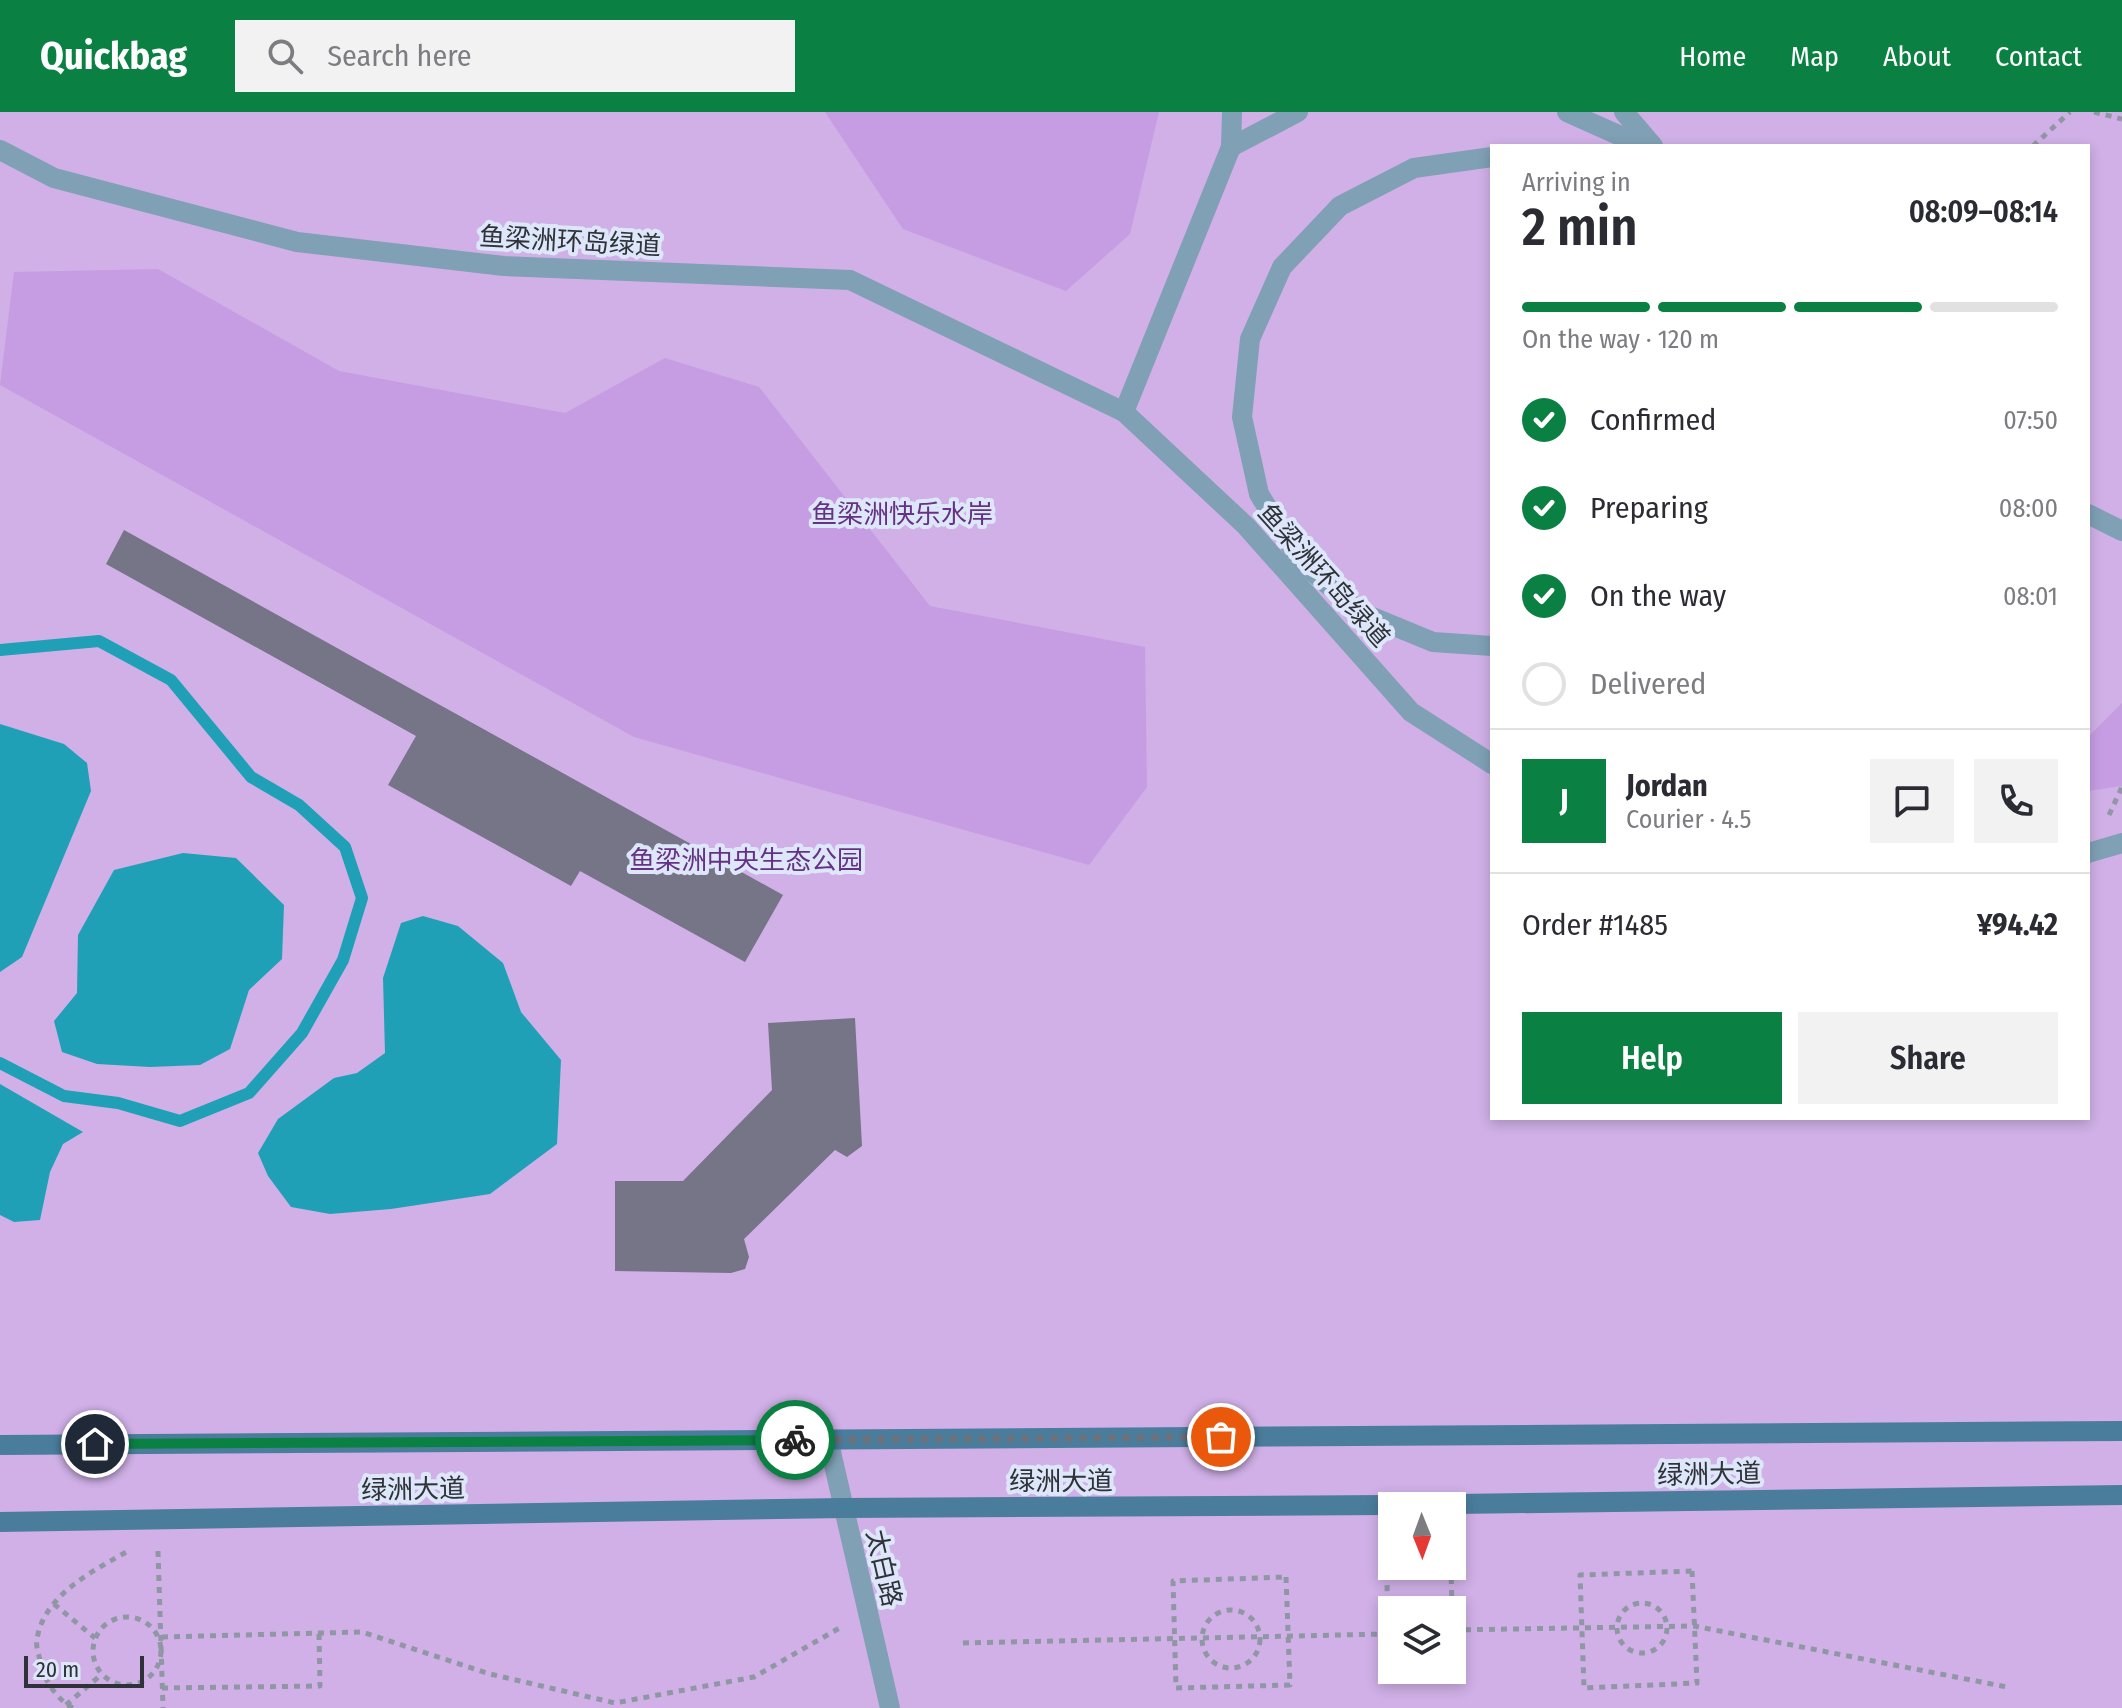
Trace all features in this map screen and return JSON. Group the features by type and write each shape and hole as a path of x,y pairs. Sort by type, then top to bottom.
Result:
{"main road":[{"name":"绿洲大道","path":"0,1445 2122,1431"},
{"name":"绿洲大道","path":"1466,1504 2122,1495"},
{"name":"绿洲大道","path":"0,1522 843,1508 1378,1505"}],"street":[{"path":"1124,412 1231,147 1232,112"},
{"path":"1231,147 1298,112"},
{"path":"1567,112 1639,144"},
{"path":"1624,112 1651,144"},
{"name":"鱼梁洲环岛绿道","path":"0,150 54,178 297,242 504,266 850,280 1124,412 1246,526 1411,712 1490,763"},
{"path":"1490,157 1414,168 1340,206 1282,267 1250,339 1242,417 1259,494 1300,561 1360,612 1433,642 1490,646"},
{"path":"2090,515 2122,531"},
{"path":"2090,852 2122,843"},
{"name":"太白路","path":"828,1439 890,1708"}],"path":[{"path":"2035,144 2070,112"},
{"path":"2094,112 2122,119"},
{"path":"102,1674 70,1706 45,1678 36,1641 48,1610 54,1604 82,1578 130,1551"},
{"path":"145,1551 160,1551 163,1708"},
{"path":"1692,1571 1694,1626 1697,1683 1584,1688 1580,1575 1692,1571"},
{"path":"1286,1577 1288,1637 1290,1685 1176,1688 1173,1581 1286,1577"},
{"path":"963,1643 1388,1634 1387,1580"},
{"path":"1638,1603 1654,1606 1661,1611 1667,1626 1667,1634 1658,1648 1642,1653 1634,1652 1621,1642 1617,1627 1623,1612 1638,1603"},
{"path":"54,1604 95,1638"},
{"path":"1236,1610 1253,1619 1260,1637 1255,1655 1241,1666 1232,1667 1223,1666 1208,1656 1203,1638 1204,1628 1216,1614 1236,1610"},
{"path":"162,1637 362,1632 490,1674 615,1703 754,1677 868,1612"},
{"path":"130,1617 141,1620 157,1634 161,1656 157,1667 141,1683 129,1686 117,1684 102,1674 93,1660 95,1638 109,1622 130,1617"},
{"path":"1466,1630 1694,1626 2007,1687"},
{"path":"162,1688 320,1686 319,1633"}],"green space":[{"name":"鱼梁洲中央生态公园","path":"0,112 2122,112 2122,1708 0,1708"}],"shaded area":[{"path":"825,112 1159,112 1130,234 1066,291 903,229"},
{"path":"158,269 339,371 565,413 665,358 759,387 930,606 1145,647 1147,787 1089,865 634,737 0,385 14,272"},
{"path":"2122,703 2122,786 2090,791 2090,735"}],"water":[{"path":"0,724 64,744 87,763 91,791 22,957 0,972"},
{"path":"183,853 236,858 284,905 282,959 249,990 230,1049 200,1065 150,1067 97,1064 62,1052 54,1021 77,993 78,935 114,870"},
{"path":"423,916 458,926 503,963 521,1012 561,1060 557,1144 490,1194 391,1209 330,1214 291,1207 268,1176 258,1153 278,1119 334,1078 357,1073 385,1053 383,978 401,923"},
{"path":"0,1084 83,1132 63,1144 50,1172 40,1220 14,1222 0,1215"}],"building":[{"path":"124,530 783,895 745,962 580,871 571,886 388,785 416,736 106,564"},
{"path":"855,1018 862,1146 847,1157 835,1150 744,1239 749,1257 745,1269 731,1273 615,1271 615,1181 683,1181 772,1090 768,1023"}],"waterway":[{"path":"0,650 99,641 171,680 251,777 299,805 345,847 362,898 343,960 302,1033 249,1093 180,1121 118,1103 64,1096 0,1063"}],"way so far":[{"path":"795,1440 1221,1437"}],"route":[{"path":"95,1444 795,1440"}],"park label":[{"name":"鱼梁洲快乐水岸","path":"902,514"}]}
